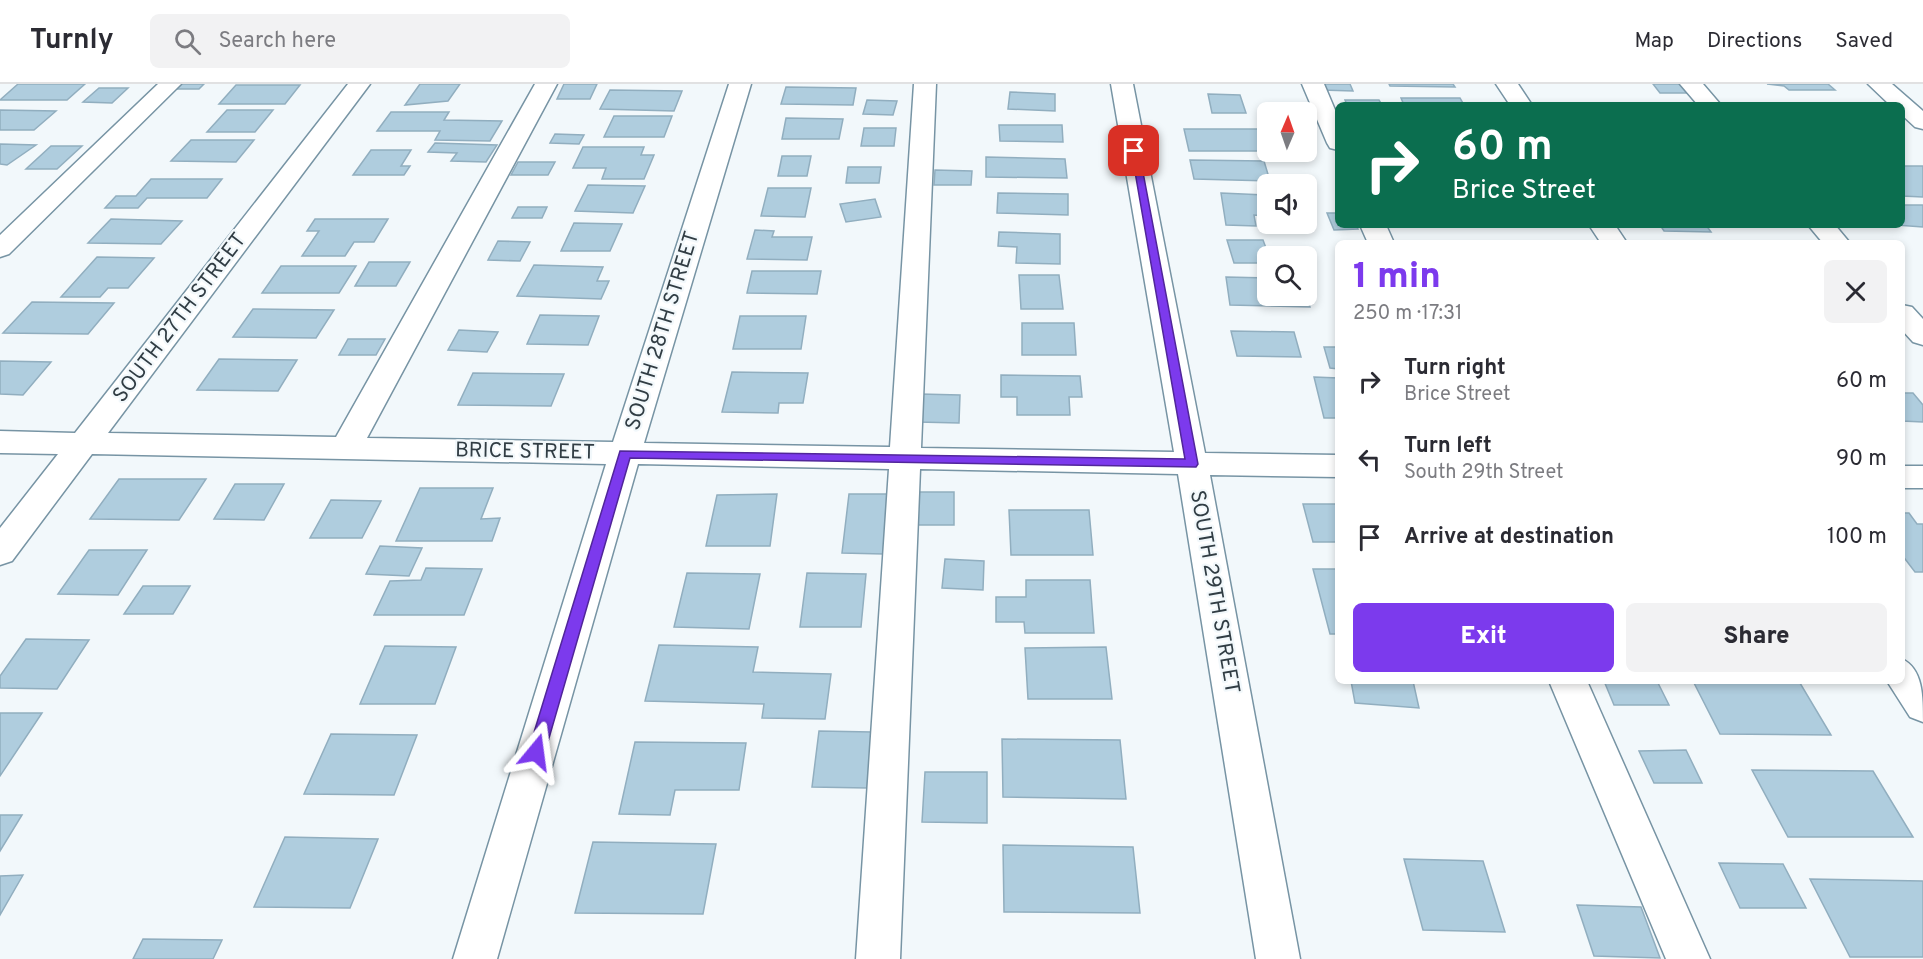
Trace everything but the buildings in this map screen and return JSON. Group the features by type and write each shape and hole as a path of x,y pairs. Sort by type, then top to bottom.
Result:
{"street":[{"path":"0,249 170,84"},
{"name":"SOUTH 27TH STREET","path":"0,552 359,84"},
{"path":"346,448 546,84"},
{"name":"SOUTH 28TH STREET","path":"475,959 625,454 740,84"},
{"path":"878,959 925,84"},
{"name":"SOUTH 29TH STREET","path":"1122,84 1192,464 1278,959"},
{"path":"1313,84 1335,136"},
{"path":"1507,84 1519,102"},
{"path":"1690,84 1707,102"},
{"path":"1879,84 1900,102"},
{"path":"1905,106 1923,122"},
{"path":"1824,228 1834,240"},
{"path":"1905,316 1923,336"},
{"name":"BRICE STREET","path":"0,442 1335,466"},
{"path":"1905,477 1923,477"},
{"path":"1905,679 1923,706"},
{"path":"1569,684 1688,959"}],"route":[{"path":"536,752 625,454 1192,464 1134,151"}]}
